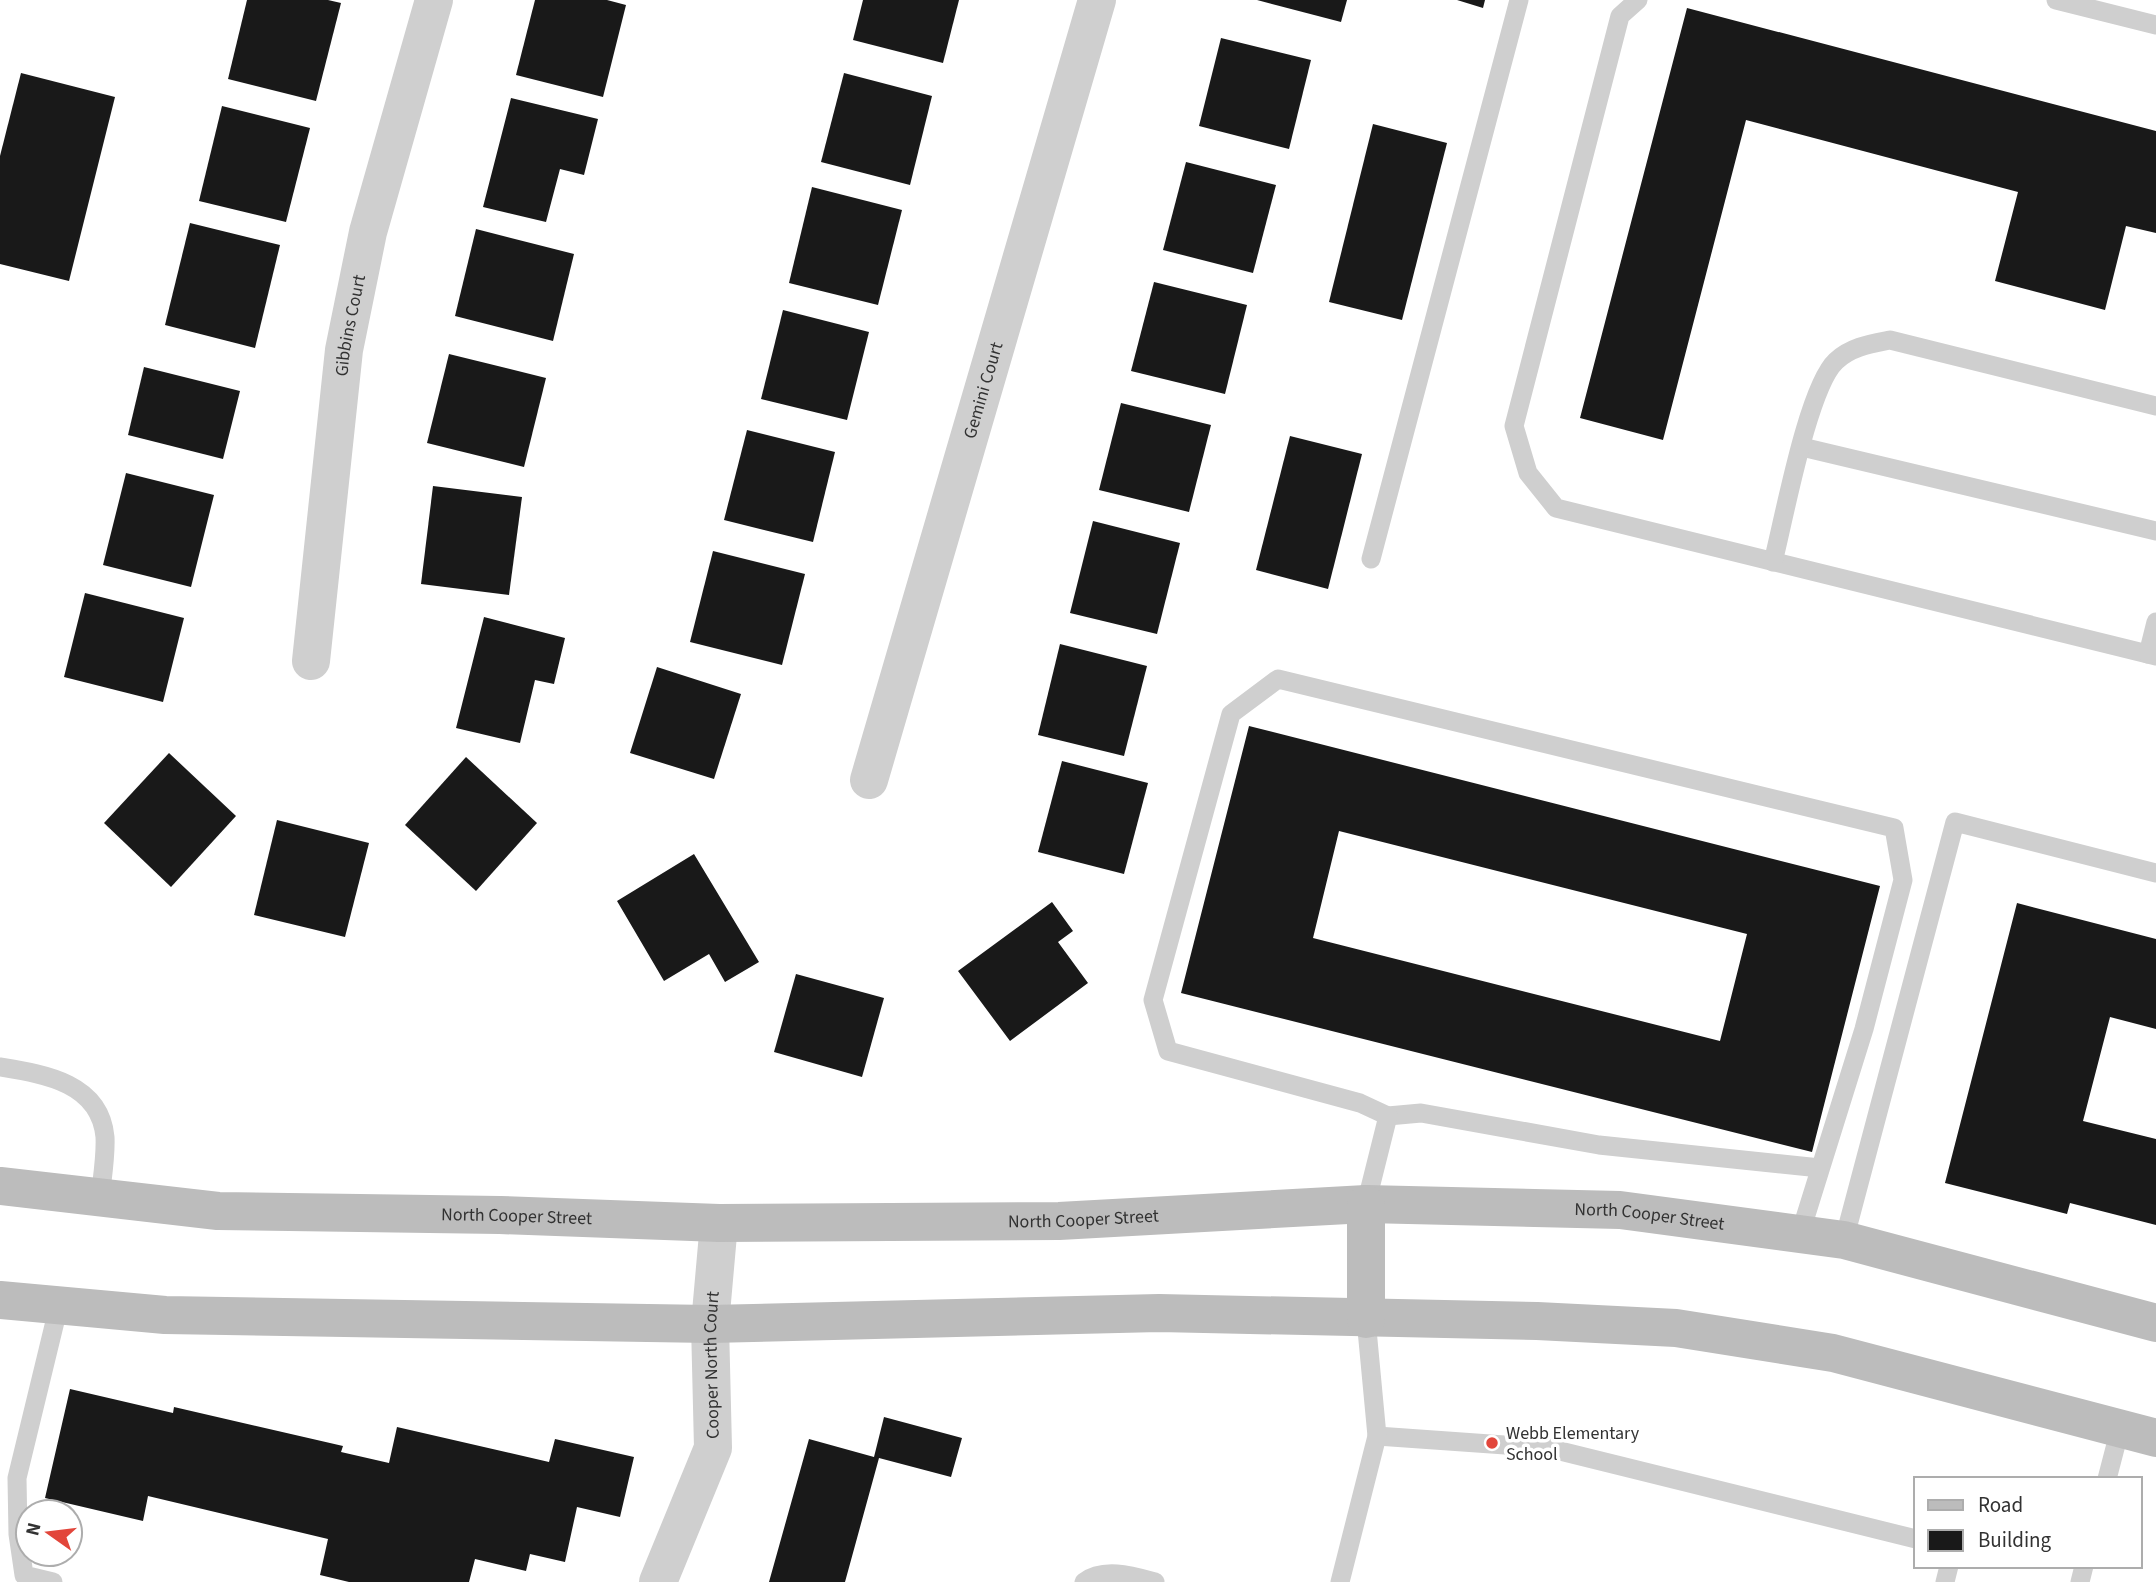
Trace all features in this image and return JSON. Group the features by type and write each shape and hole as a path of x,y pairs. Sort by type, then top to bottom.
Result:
{"main road":[{"name":"North Cooper Street","path":"6,1190 218,1211 500,1215 719,1223 1059,1221 1366,1203 1620,1210 1843,1240 2156,1324"},
{"path":"1366,1203 1366,1319"},
{"path":"0,1300 165,1315 710,1324 1159,1313 1537,1321 1676,1328 1833,1353 2138,1433"}],"street":[{"name":"Gibbins Court","path":"311,661 344,350 368,232 434,0"},
{"name":"Gemini Court","path":"869,780 1097,0"},
{"name":"Cooper North Court","path":"658,1582 667,1566 712,1448 710,1324 719,1223"}],"lane":[{"path":"1371,559 1520,0"},
{"path":"1639,0 1619,16 1514,426 1528,473 1556,508 2152,655 2156,622"},
{"path":"2056,0 2156,25"},
{"path":"1773,562 1817,389 1835,362 1859,346 1890,340 2156,406"},
{"path":"1802,447 2156,531"},
{"path":"1800,1234 1864,1029 1903,880 1895,828 1279,679 1231,714 1153,1000 1168,1051 1360,1102 1388,1115 1420,1113 1599,1145 1820,1168"},
{"path":"1843,1240 1955,822 2156,873"},
{"path":"0,1067 46,1074 68,1083 93,1104 105,1136 100,1198"},
{"path":"1366,1203 1388,1115"},
{"path":"53,1582 24,1575 18,1534 16,1478 59,1305"},
{"path":"1340,1582 1377,1436 1366,1319"},
{"path":"2108,1477 2138,1433"},
{"path":"1377,1436 1548,1448 1914,1539"},
{"path":"1084,1582 1091,1576 1123,1574 1155,1582"}],"building":[{"path":"247,0 328,0 341,3 316,101 228,79"},
{"path":"535,0 607,0 626,5 603,97 516,75"},
{"path":"863,0 959,0 943,63 853,40"},
{"path":"1257,0 1347,0 1341,22"},
{"path":"1457,0 1485,0 1483,8"},
{"path":"1687,8 2156,131 2156,233 2126,226 2105,310 1995,281 2018,192 1746,120 1663,440 1580,418"},
{"path":"1221,38 1311,60 1289,149 1199,126"},
{"path":"21,73 115,97 69,281 0,264 0,156"},
{"path":"844,73 932,96 910,185 821,162"},
{"path":"511,98 598,119 584,175 560,169 546,222 483,207"},
{"path":"222,106 310,128 286,222 199,201"},
{"path":"1373,124 1447,143 1402,320 1329,302"},
{"path":"1186,162 1276,185 1253,273 1163,250"},
{"path":"812,187 902,210 878,305 789,283"},
{"path":"190,223 280,245 255,348 165,325"},
{"path":"476,229 574,254 553,341 455,316"},
{"path":"1154,282 1247,305 1225,394 1131,371"},
{"path":"783,310 869,332 847,420 761,399"},
{"path":"449,354 546,378 524,467 427,443"},
{"path":"144,367 240,391 223,459 128,435"},
{"path":"1121,403 1211,425 1189,512 1099,490"},
{"path":"747,430 835,452 813,542 724,520"},
{"path":"1290,436 1362,454 1328,589 1256,570"},
{"path":"126,473 214,495 191,587 103,565"},
{"path":"433,486 522,497 509,595 421,584"},
{"path":"1093,521 1180,543 1157,634 1070,613"},
{"path":"713,551 805,574 782,665 690,642"},
{"path":"85,593 184,618 163,702 64,677"},
{"path":"484,617 565,638 554,684 535,680 520,743 456,728"},
{"path":"1060,644 1147,666 1124,756 1038,735"},
{"path":"657,667 741,694 714,779 630,753"},
{"path":"1249,726 1880,886 1812,1152 1181,993","holes":["1339,831 1747,934 1720,1041 1313,938"]},
{"path":"169,753 236,816 171,887 104,823"},
{"path":"466,757 537,823 476,891 405,825"},
{"path":"1062,761 1148,783 1124,874 1038,852"},
{"path":"277,820 369,843 345,937 254,915"},
{"path":"694,854 759,962 725,982 709,954 664,981 617,901"},
{"path":"1052,902 1073,931 1058,942 1088,983 1010,1041 958,971"},
{"path":"2017,903 2156,939 2156,1029 2110,1017 2083,1121 2156,1139 2156,1225 2070,1203 2067,1214 1945,1183"},
{"path":"796,974 884,998 862,1077 774,1052"},
{"path":"70,1389 173,1413 174,1407 343,1446 341,1452 389,1463 397,1427 549,1462 555,1439 634,1457 620,1517 577,1507 565,1562 530,1554 526,1571 475,1559 469,1582 349,1582 320,1575 328,1539 148,1496 143,1521 84,1507 84,1498 45,1498"},
{"path":"884,1417 962,1438 951,1477 879,1458 845,1582 769,1582 809,1439 874,1457"}],"place":[{"name":"Webb Elementary School","path":"1492,1443"}]}
